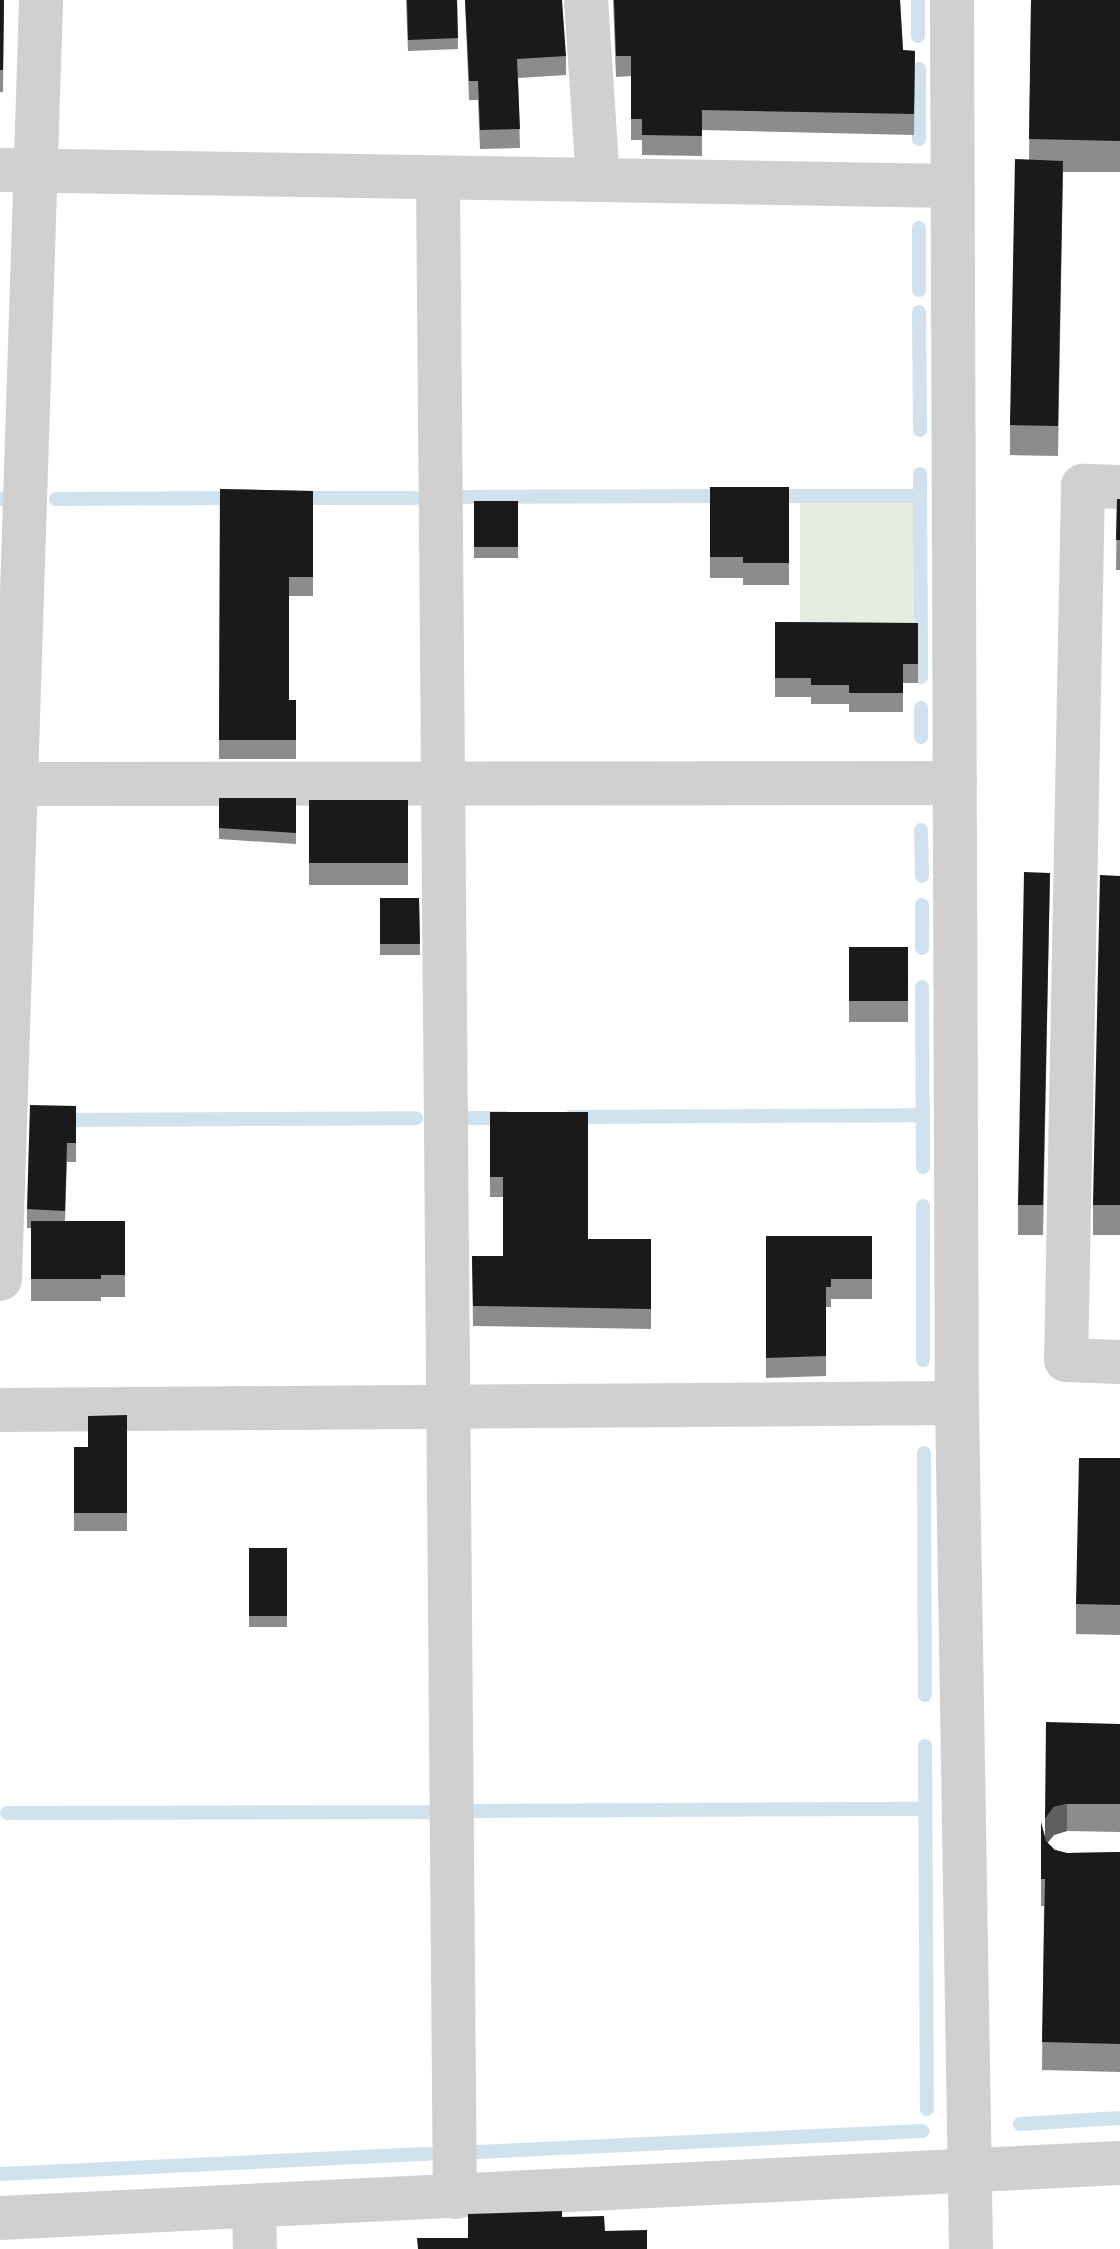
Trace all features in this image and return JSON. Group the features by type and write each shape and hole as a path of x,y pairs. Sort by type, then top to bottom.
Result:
{"street":[{"path":"0,1279 18,171 41,0"},
{"path":"586,0 598,180"},
{"path":"952,0 957,1403 971,2249"},
{"path":"18,171 952,186"},
{"path":"438,178 455,2197"},
{"path":"1120,487 1083,486 1066,1360 1120,1362"},
{"path":"8,784 955,783"},
{"path":"0,1410 957,1403"},
{"path":"0,2218 969,2173 1120,2163"},
{"path":"254,2206 255,2249"}],"shaded area":[{"path":"800,501 914,501 914,634 800,634"}],"building":[{"path":"0,0 4,0 3,70 0,70"},
{"path":"407,0 457,0 458,38 408,40"},
{"path":"465,0 562,0 566,56 517,59 520,129 480,130 478,81 469,81"},
{"path":"614,0 900,0 903,50 915,51 914,114 702,110 702,136 642,135 642,119 631,119 631,56 616,56"},
{"path":"1031,0 1120,0 1120,141 1029,139"},
{"path":"1015,159 1063,161 1058,426 1010,425"},
{"path":"710,487 789,487 789,563 743,563 743,557 710,557"},
{"path":"220,489 313,491 313,577 289,577 289,700 296,700 296,740 219,740"},
{"path":"1117,499 1120,499 1120,540 1116,540"},
{"path":"474,501 518,501 518,547 474,547"},
{"path":"775,622 918,623 918,664 903,664 903,693 849,693 849,685 811,685 811,678 775,678"},
{"path":"219,798 296,798 296,833 219,828"},
{"path":"309,800 408,800 408,863 309,863"},
{"path":"1024,872 1050,873 1043,1205 1018,1205"},
{"path":"1100,875 1120,876 1120,1205 1093,1205"},
{"path":"380,898 419,898 420,944 380,944"},
{"path":"849,947 908,947 908,1001 849,1001"},
{"path":"30,1105 76,1106 76,1143 67,1143 65,1211 27,1209"},
{"path":"490,1112 588,1112 588,1239 651,1239 651,1309 473,1306 472,1256 503,1256 503,1177 490,1177"},
{"path":"31,1221 125,1221 125,1275 101,1275 101,1279 31,1279"},
{"path":"766,1236 872,1236 872,1279 831,1279 831,1287 826,1287 826,1356 766,1358"},
{"path":"127,1415 127,1513 74,1513 74,1447 88,1447 88,1416"},
{"path":"1079,1458 1120,1458 1120,1605 1076,1604"},
{"path":"249,1548 287,1548 287,1616 249,1616"},
{"path":"1046,1722 1120,1724 1120,1804 1067,1804 1054,1807 1045,1819"},
{"path":"1041,1822 1046,1841 1055,1850 1067,1853 1120,1852 1120,2044 1042,2042 1045,1879 1041,1879"},
{"path":"562,2211 562,2217 604,2216 605,2231 647,2230 647,2249 418,2249 417,2238 468,2238 468,2214"}],"waterway":[{"path":"918,0 918,36"},
{"path":"919,69 919,139"},
{"path":"919,228 919,290"},
{"path":"919,312 920,430"},
{"path":"920,474 921,677"},
{"path":"460,497 728,496"},
{"path":"772,496 920,496"},
{"path":"56,499 239,498"},
{"path":"296,498 415,498"},
{"path":"921,708 921,737"},
{"path":"921,830 922,876"},
{"path":"922,905 922,948"},
{"path":"922,987 923,1167"},
{"path":"571,1117 923,1115"},
{"path":"60,1120 416,1118"},
{"path":"470,1118 506,1118"},
{"path":"923,1206 923,1360"},
{"path":"924,1453 925,1695"},
{"path":"925,1746 927,2109"},
{"path":"474,1811 925,1809"},
{"path":"7,1813 431,1812"},
{"path":"1020,2124 1120,2118"},
{"path":"478,2152 923,2131"},
{"path":"0,2174 429,2154"}]}
